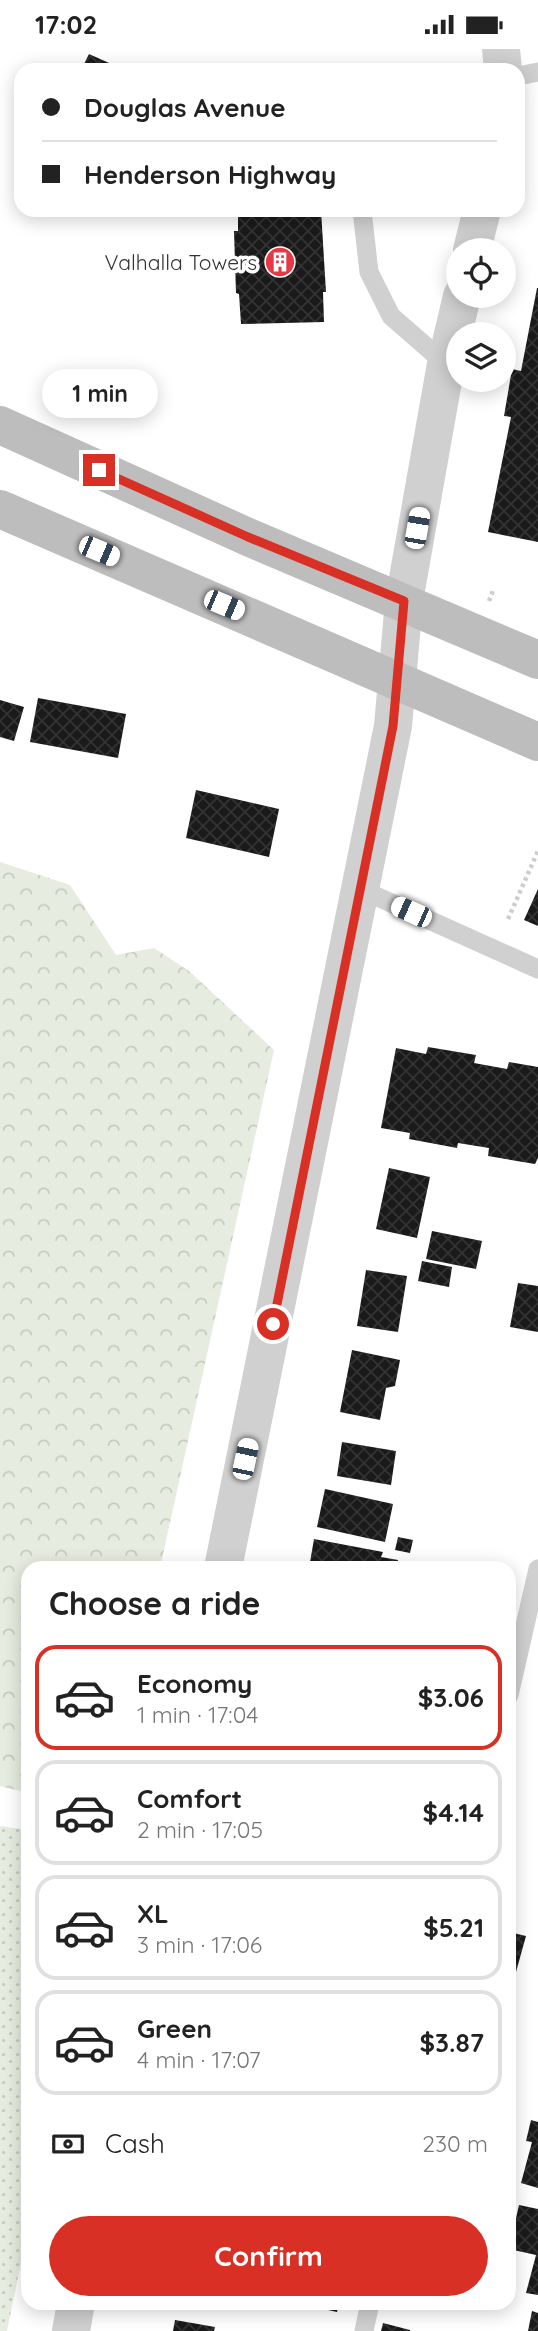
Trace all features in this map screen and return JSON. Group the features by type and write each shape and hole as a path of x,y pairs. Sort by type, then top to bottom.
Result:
{"main road":[{"path":"0,425 248,537 538,660"},
{"path":"0,509 398,679 538,742"}],"street":[{"path":"475,238 480,217"},
{"path":"224,1561 393,726 404,601 446,365"},
{"path":"71,2331 75,2310"}],"lane":[{"path":"363,217 369,272 391,316 446,365"},
{"path":"360,889 538,969"},
{"path":"516,1665 538,1569"},
{"path":"364,2331 368,2310"}],"path":[{"path":"508,919 538,851"}],"green space":[{"path":"0,862 70,885 116,955 154,948 189,971 274,1050 162,1561 21,1561 21,1791 0,1786"},
{"path":"0,1826 21,1829 21,2263 7,2331 0,2331"}],"building":[{"path":"89,54 109,63 84,63"},
{"name":"Valhalla Towers","path":"238,217 321,217 326,292 323,292 324,322 241,324 239,294 236,293 234,231 238,231"},
{"path":"538,288 538,542 488,532 511,417 504,416 508,392 516,392 516,370 521,371"},
{"path":"38,698 126,714 118,758 30,742"},
{"path":"0,700 24,707 14,741 0,737"},
{"path":"196,790 279,809 269,857 186,838"},
{"path":"538,889 538,926 524,920"},
{"path":"428,1047 476,1055 474,1063 507,1069 509,1062 538,1067 538,1158 535,1164 488,1156 489,1148 458,1143 457,1148 409,1139 410,1133 381,1128 396,1048 426,1054"},
{"path":"389,1168 430,1177 417,1238 376,1229"},
{"path":"432,1231 482,1241 476,1269 426,1259"},
{"path":"422,1261 452,1267 449,1287 418,1281"},
{"path":"366,1270 407,1276 398,1332 357,1326"},
{"path":"518,1283 538,1286 538,1332 510,1327"},
{"path":"352,1350 400,1360 395,1386 386,1388 380,1420 340,1412"},
{"path":"342,1442 396,1451 391,1485 337,1476"},
{"path":"325,1489 393,1504 385,1542 317,1527"},
{"path":"398,1537 413,1540 410,1553 395,1550"},
{"path":"314,1539 383,1552 381,1557 398,1560 398,1561 310,1561"},
{"path":"516,1934 526,1936 516,1972"},
{"path":"531,2120 538,2122 538,2188 521,2183 532,2142 526,2141"},
{"path":"519,2205 538,2209 538,2295 526,2293 536,2255 516,2251 516,2218"},
{"path":"532,2311 538,2313 538,2331 528,2331"},
{"path":"175,2320 215,2327 214,2331 173,2331"},
{"path":"383,2323 410,2330 410,2331 381,2331"}],"place":[{"name":"Valhalla Towers","path":"280,262"}],"route":[{"path":"99,470 248,537 404,601 393,726 273,1324"}]}
